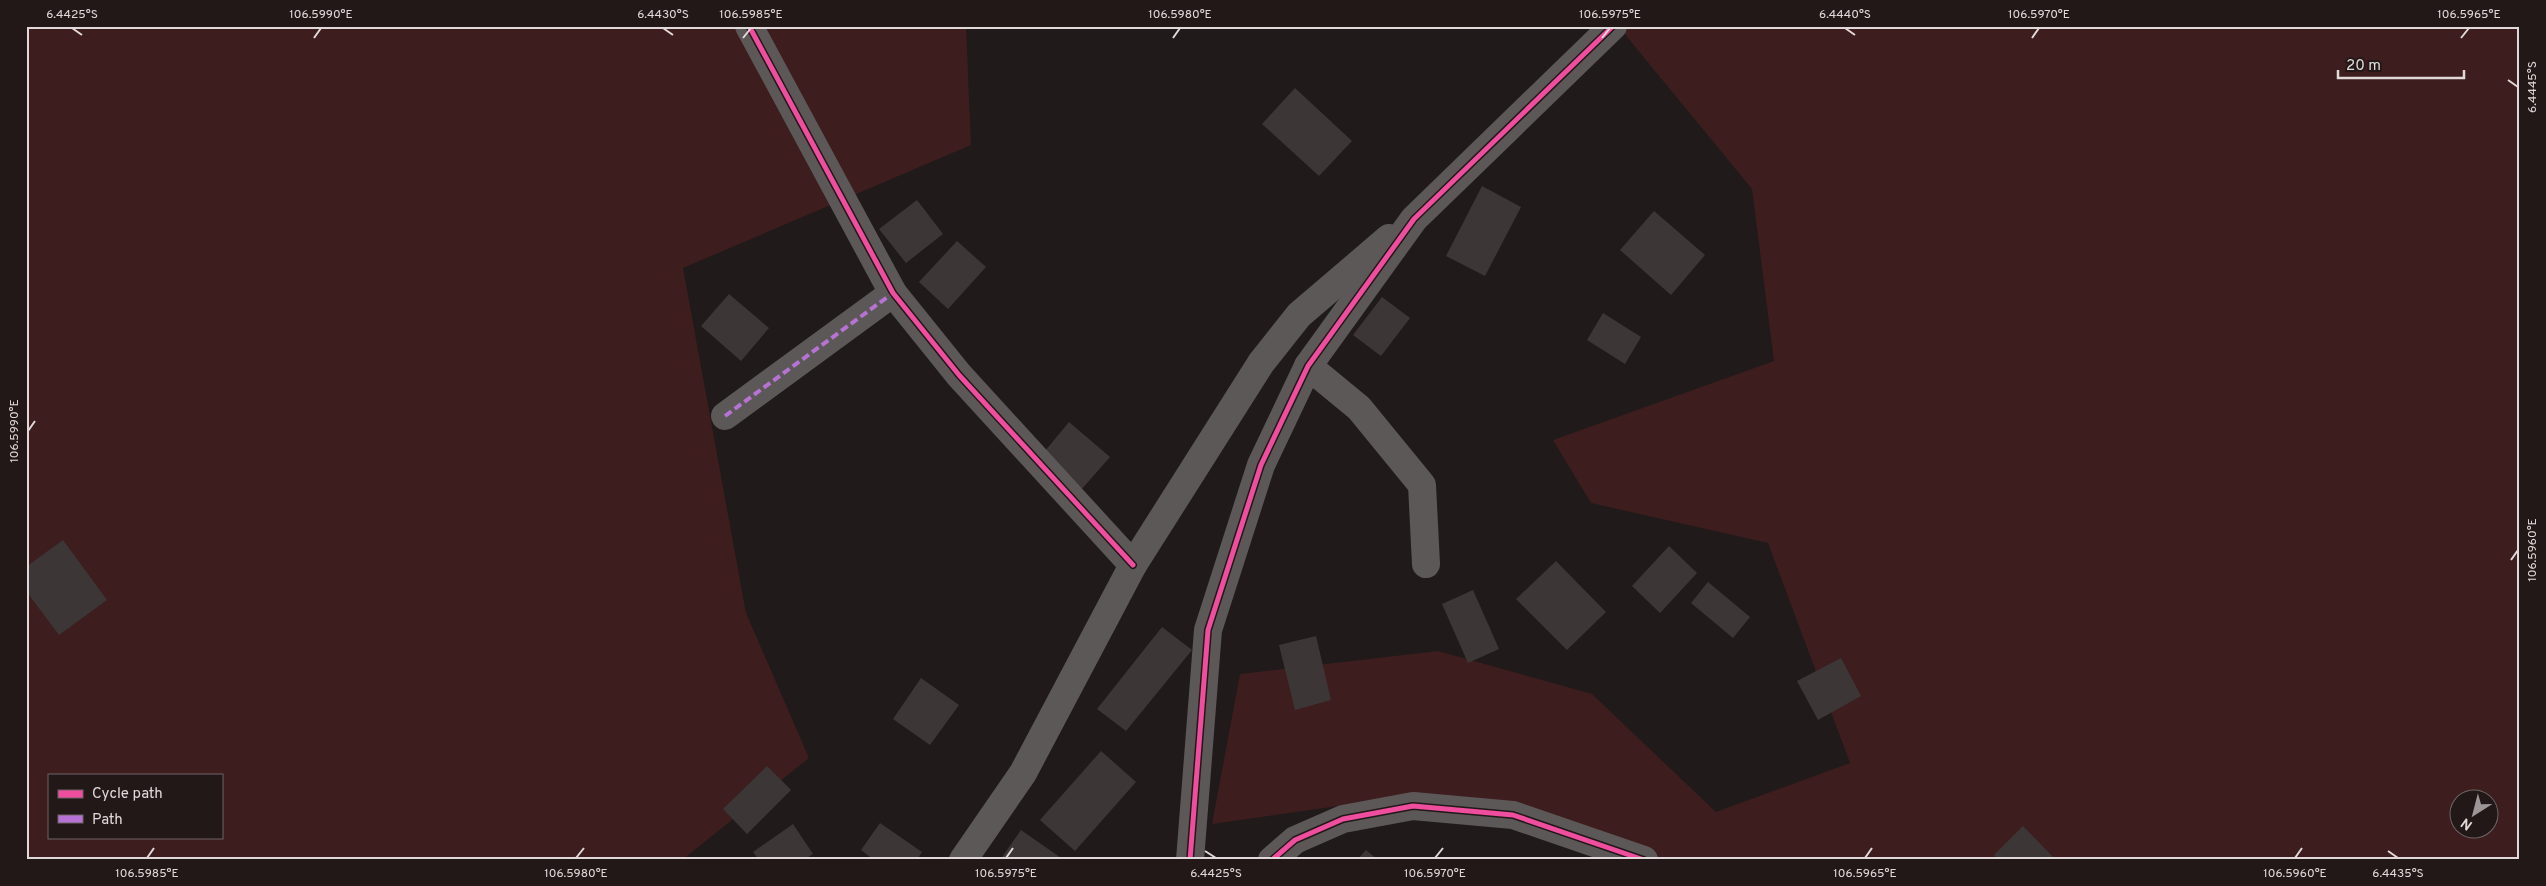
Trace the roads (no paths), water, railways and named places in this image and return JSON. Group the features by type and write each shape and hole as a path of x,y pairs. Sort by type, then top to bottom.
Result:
{"street":[{"path":"749,26 893,293 959,375 1133,565"},
{"path":"963,860 1023,773 1133,565 1261,363 1299,315 1369,253 1414,219 1613,26"},
{"path":"1190,860 1208,630 1261,465 1308,366 1414,219"},
{"path":"725,416 893,293"},
{"path":"1308,366 1359,408 1422,484 1426,564"},
{"path":"1272,860 1295,840 1343,819 1413,806 1513,815 1644,860"}]}
